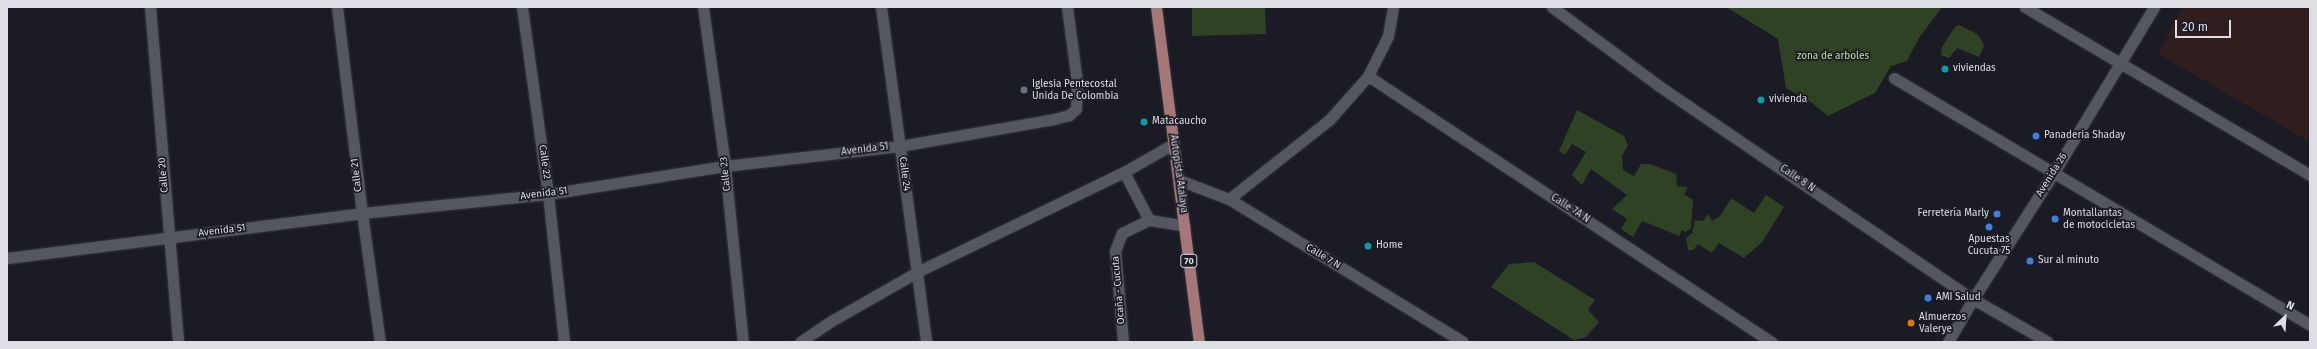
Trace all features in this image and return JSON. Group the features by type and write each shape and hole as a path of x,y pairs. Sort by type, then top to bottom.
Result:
{"main road":[{"name":"Autopista Atalaya","path":"1156,7 1199,342"}],"street":[{"name":"Calle 20","path":"150,7 178,342"},
{"name":"Calle 21","path":"338,7 362,213 380,342"},
{"name":"Calle 22","path":"522,7 548,194 564,342"},
{"name":"Calle 23","path":"703,7 725,166 743,342"},
{"name":"Calle 24","path":"881,7 926,342"},
{"name":"Avenida 51","path":"7,258 362,213 548,194 725,166 900,146 1054,120 1069,115 1076,109 1077,82 1067,7"},
{"path":"1229,199 1329,120 1368,76 1388,36 1393,7"},
{"name":"Calle 8 N","path":"1552,7 1659,86 1973,298 2048,342"},
{"path":"2025,7 2310,175"},
{"name":"Avenida 26","path":"1948,342 1973,298 2053,174 2121,64 2154,7"},
{"name":"Calle 7A N","path":"1368,76 1772,342"},
{"path":"1894,78 2053,174 2310,325"},
{"path":"800,342 833,320 917,272 1124,172 1173,144"},
{"path":"1124,172 1149,220 1185,226"},
{"name":"Calle 7 N","path":"1179,180 1229,199 1463,342"},
{"name":"Ocaña - Cucuta","path":"1123,342 1115,251 1122,233 1149,220"}],"shaded area":[{"path":"2182,7 2310,7 2310,142 2158,54"}],"green space":[{"path":"1192,7 1265,7 1266,34 1192,36"},
{"name":"zona de arboles","path":"1726,7 1942,7 1919,38 1907,61 1891,66 1875,93 1828,116 1812,103 1786,88 1778,39"},
{"path":"1959,25 1977,34 1981,39 1984,46 1979,57 1957,48 1949,58 1941,55 1942,47 1955,27"},
{"path":"1577,110 1624,136 1628,145 1622,156 1623,170 1634,176 1641,164 1650,164 1676,174 1677,186 1688,187 1684,194 1693,200 1691,229 1685,232 1682,230 1679,236 1642,221 1633,237 1621,229 1627,219 1612,209 1627,195 1591,169 1582,185 1572,175 1586,152 1572,144 1565,155 1559,151"},
{"path":"1766,195 1784,207 1762,242 1744,258 1719,243 1712,253 1698,244 1693,250 1688,250 1686,238 1692,233 1695,220 1703,221 1708,214 1712,221 1720,216 1730,200 1733,199 1754,213"},
{"path":"1534,262 1595,300 1588,310 1599,322 1586,337 1574,340 1491,287 1509,264"}],"place":[{"name":"viviendas","path":"1945,69"},
{"name":"Iglesia Pentecostal Unida De Colombia","path":"1024,90"},
{"name":"vivienda","path":"1761,100"},
{"name":"Matacaucho","path":"1144,122"},
{"name":"Panaderia Shaday","path":"2036,136"},
{"name":"Ferretería Marly","path":"1997,214"},
{"name":"Montallantas de motocicletas","path":"2055,219"},
{"name":"Apuestas Cucuta 75","path":"1989,227"},
{"name":"Home","path":"1368,246"},
{"name":"Sur al minuto","path":"2030,261"},
{"name":"AMI Salud","path":"1928,298"},
{"name":"Almuerzos Valerye","path":"1911,323"}]}
